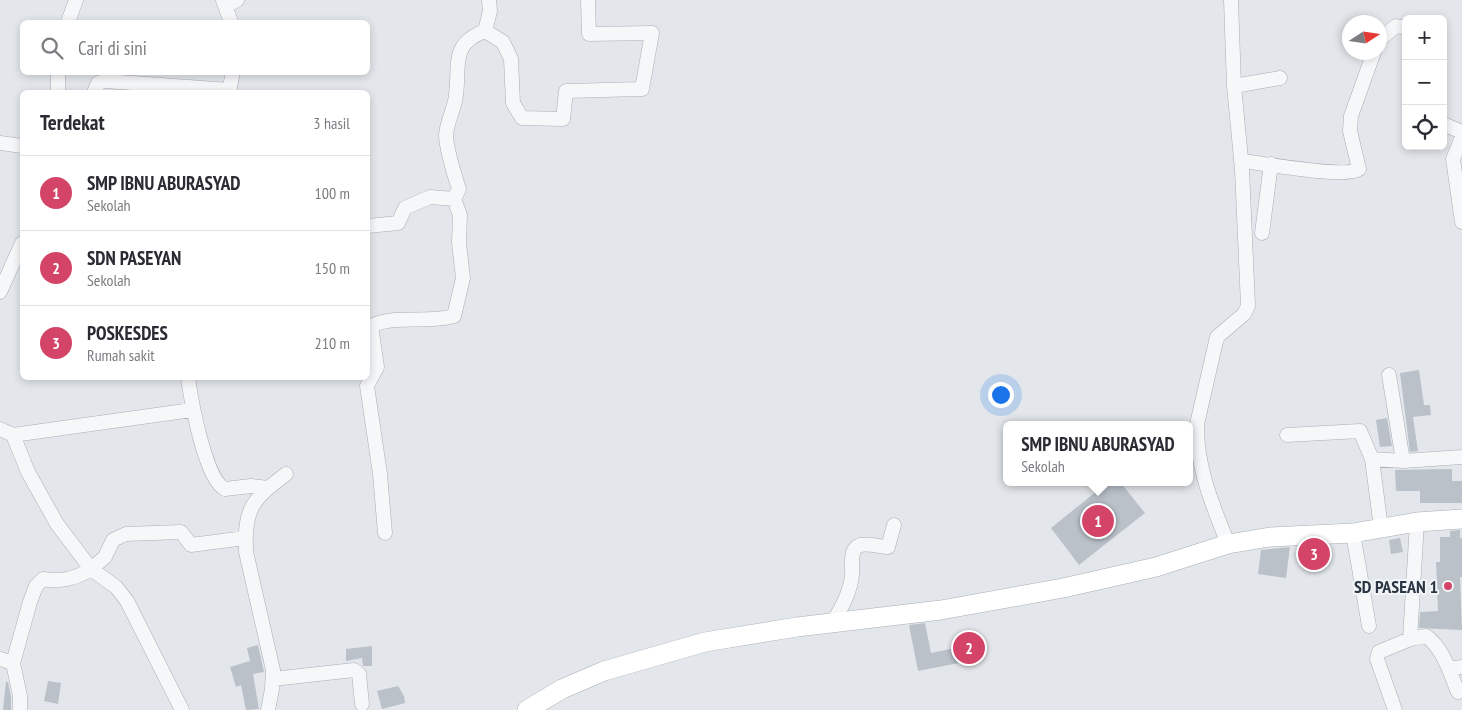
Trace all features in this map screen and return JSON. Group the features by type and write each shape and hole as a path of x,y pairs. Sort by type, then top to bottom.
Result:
{"street":[{"path":"69,20 76,0"},
{"path":"485,31 490,11 489,0"},
{"path":"385,533 380,474 367,386 377,367 371,326 384,320 437,321 454,316 463,278 459,243 460,215 454,198 459,189 446,136 456,95 459,52 470,36 485,31 503,42 511,59 513,103 522,118 563,118 566,91 642,89 652,33 589,34 588,0"},
{"path":"1228,544 1210,499 1199,457 1197,424 1217,337 1244,314 1248,306 1241,161 1234,86 1231,0"},
{"path":"229,2 231,20"},
{"path":"1387,33 1396,26 1402,27"},
{"path":"1241,161 1330,173 1348,173 1359,169 1350,131 1351,116 1371,60"},
{"path":"58,75 58,90"},
{"path":"229,90 232,75"},
{"path":"1234,86 1280,78"},
{"path":"95,90 98,83 105,81 217,90"},
{"path":"1447,126 1462,132"},
{"path":"1462,138 1453,159 1462,222"},
{"path":"0,143 20,146"},
{"path":"1262,234 1270,164"},
{"path":"370,226 398,223 405,208 430,197 454,198"},
{"path":"0,292 20,247"},
{"path":"1390,375 1403,460"},
{"path":"188,380 192,410 213,478 225,488 251,486 268,488"},
{"path":"0,429 14,435 192,410"},
{"path":"1287,435 1360,430 1372,459 1381,528"},
{"path":"14,435 28,472 57,524 91,569 116,587 127,601 182,710"},
{"path":"1372,459 1403,460 1462,456"},
{"path":"268,710 272,679 269,646 246,552 245,538 249,508 268,488 286,474"},
{"path":"527,710 562,689 604,671 647,657 723,639 941,610 1062,588 1156,567 1228,544 1270,537 1352,533 1417,522 1462,519"},
{"path":"1410,639 1417,522"},
{"path":"832,624 849,594 853,573 852,552 855,547 860,545 888,547 894,525"},
{"path":"20,710 19,686 7,661 40,580 58,581 73,578 91,569 105,557 113,540 126,534 181,532 190,545 245,538"},
{"path":"1352,533 1369,626"},
{"path":"1395,710 1378,659 1380,652 1410,639 1426,636 1434,641 1455,668 1458,692"},
{"path":"272,679 354,670 359,674 362,704"}],"building":[{"path":"1419,370 1424,405 1430,405 1431,415 1413,417 1418,451 1410,452 1400,373"},
{"path":"1387,418 1392,446 1380,447 1376,420"},
{"path":"1452,469 1452,481 1462,481 1462,503 1420,503 1420,491 1396,491 1395,470"},
{"path":"1103,486 1123,486 1145,513 1079,565 1051,528"},
{"name":"SD PASEAN 1","path":"1460,530 1460,538 1462,538 1462,577 1460,577 1462,630 1419,628 1420,612 1438,611 1436,562 1440,562 1440,537 1450,537 1450,531"},
{"path":"1400,538 1403,552 1391,554 1389,540"},
{"path":"1323,546 1327,564 1306,568 1302,547"},
{"path":"1290,547 1286,578 1258,574 1261,550"},
{"path":"925,623 931,653 981,643 984,658 918,671 909,625"},
{"path":"258,645 264,672 253,674 259,709 246,710 241,685 236,687 230,667 250,661 247,648"},
{"path":"372,646 372,666 363,666 362,658 346,661 346,649"},
{"path":"48,681 61,683 58,704 44,701"},
{"path":"6,682 8,682 11,697 11,710 3,710"},
{"path":"398,686 404,696 405,703 382,709 377,691"}],"place":[{"name":"SMP IBNU ABURASYAD","path":"1098,521"},
{"name":"POSKESDES","path":"1314,554"},
{"name":"SD PASEAN 1","path":"1448,586"},
{"name":"SDN PASEYAN","path":"969,648"}]}
